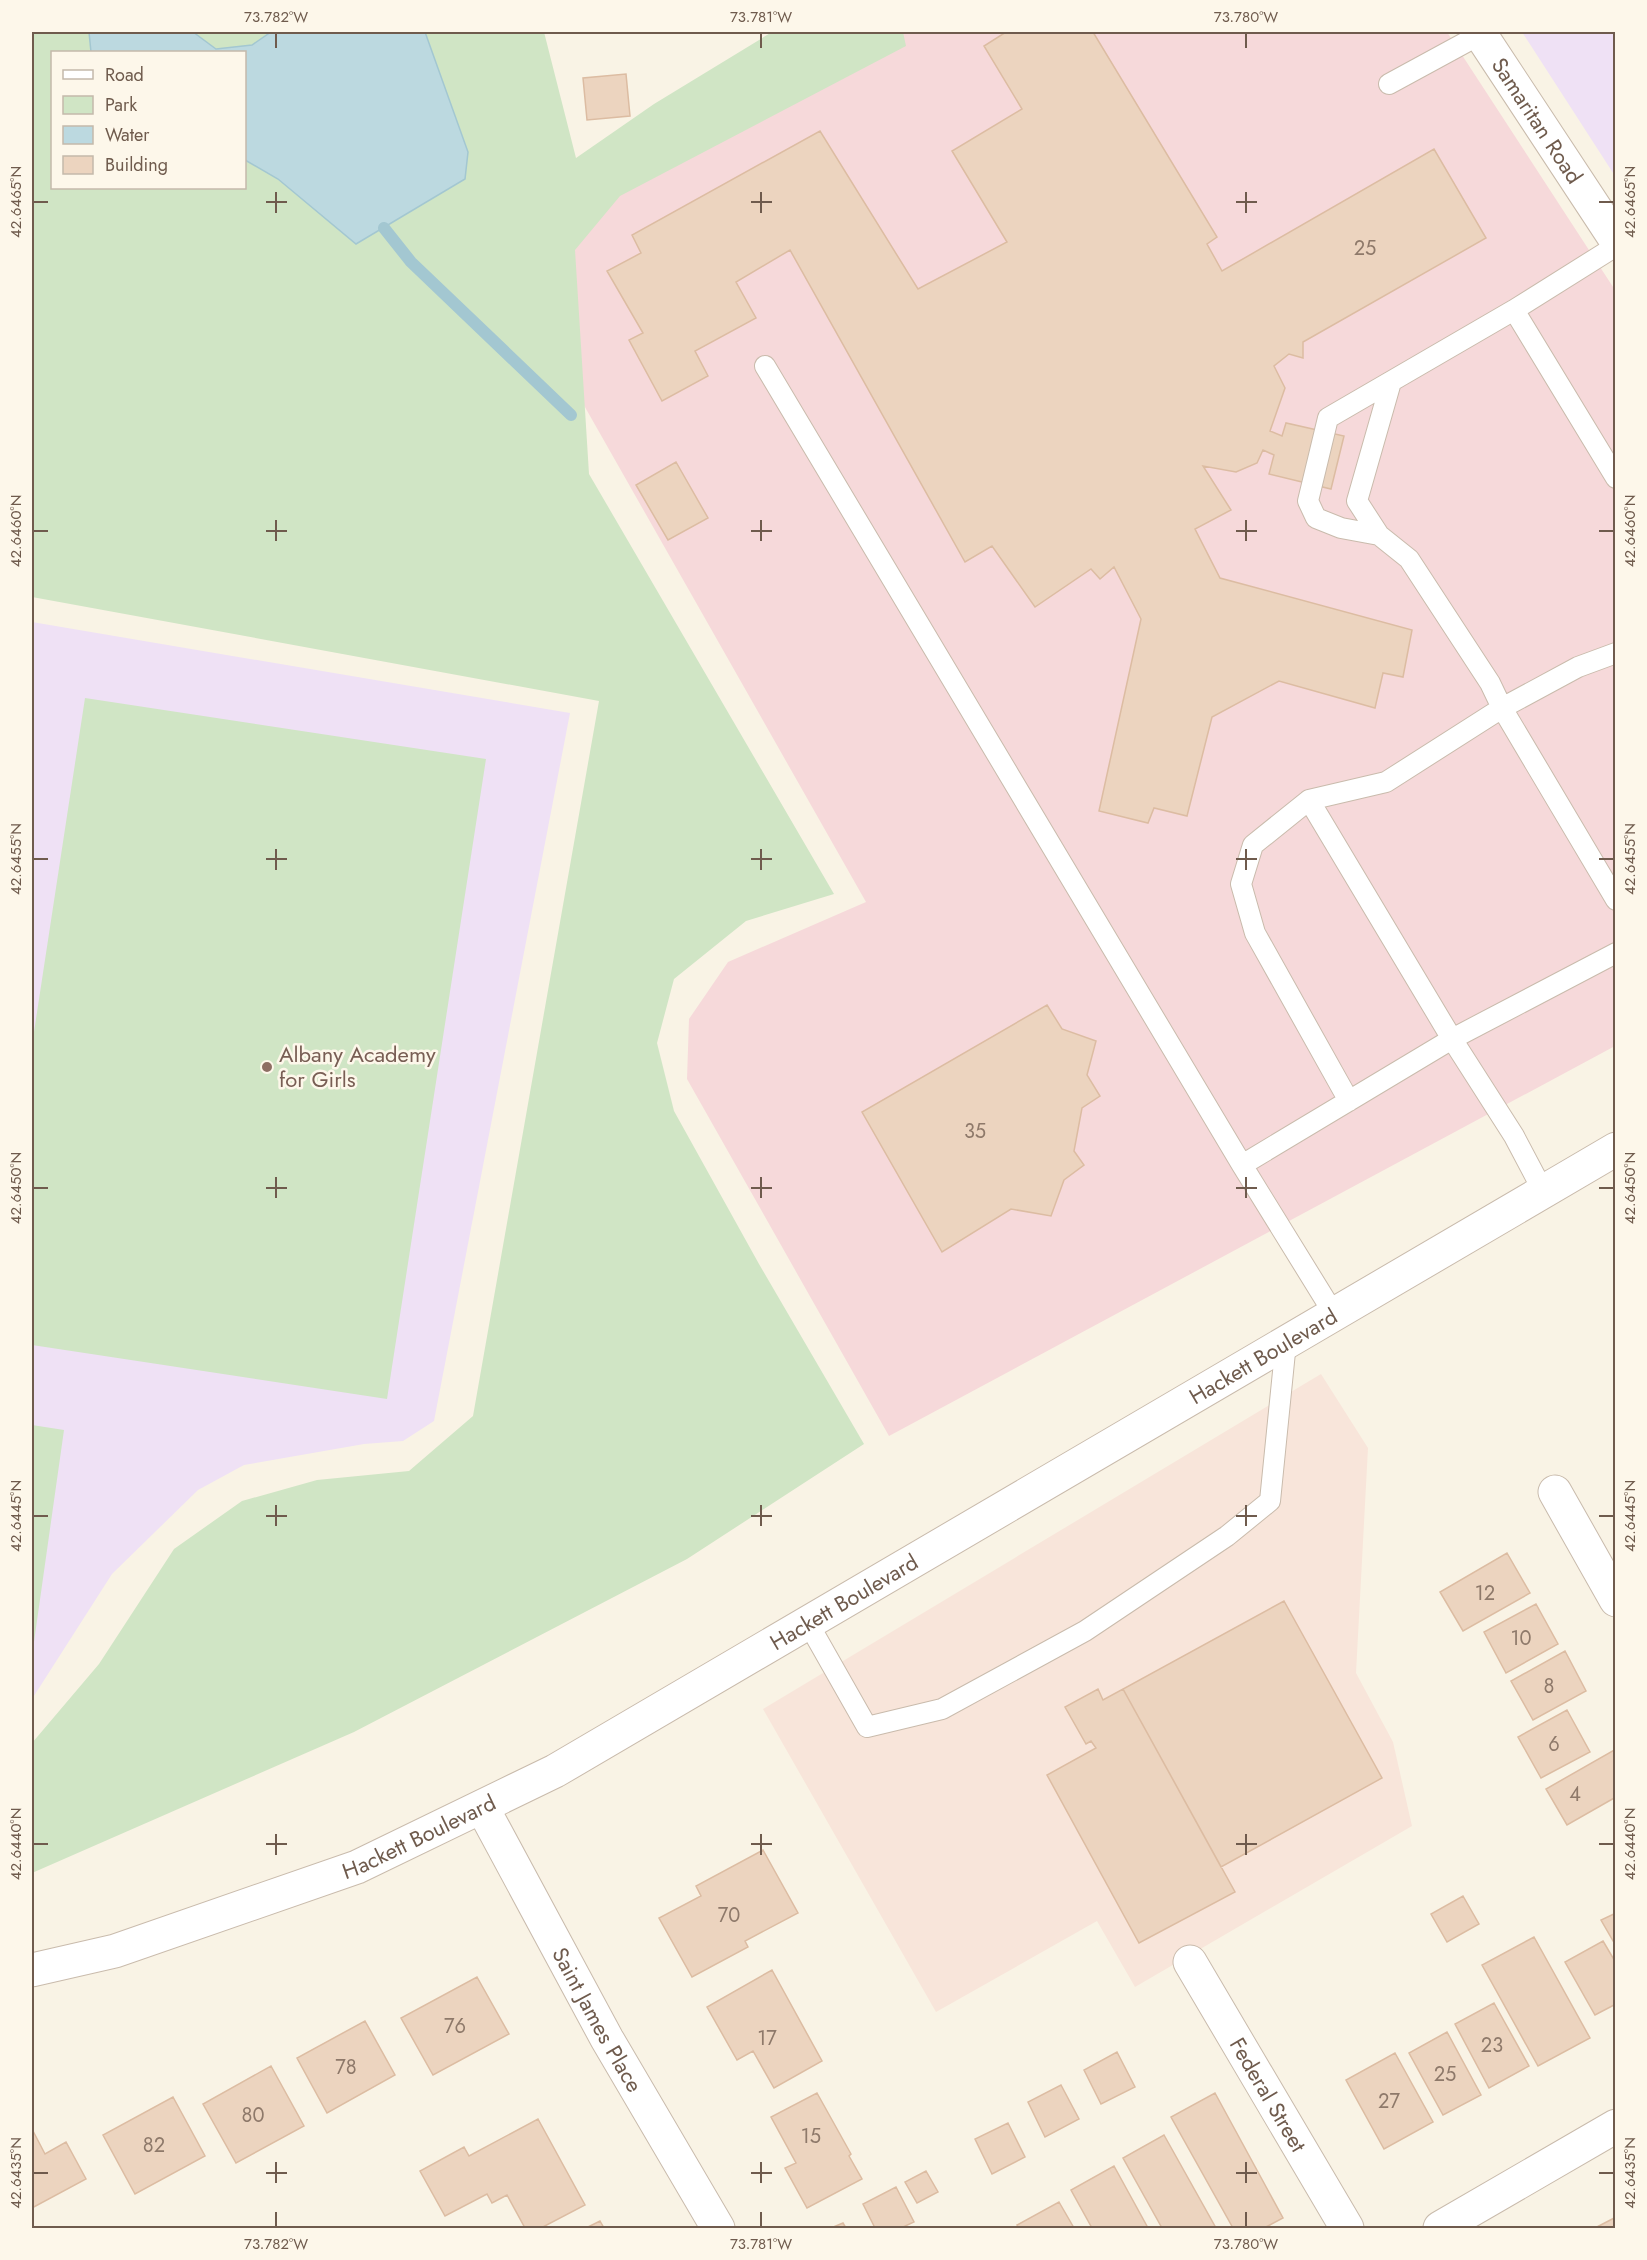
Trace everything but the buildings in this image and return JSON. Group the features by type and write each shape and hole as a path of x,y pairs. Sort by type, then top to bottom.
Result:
{"street":[{"name":"Samaritan Road","path":"1480,33 1616,240"},
{"name":"Hackett Boulevard","path":"32,1970 115,1951 357,1867 555,1771 1616,1149"},
{"path":"1555,1492 1616,1600"},
{"name":"Saint James Place","path":"482,1807 607,2039 718,2229"},
{"name":"Federal Street","path":"1190,1962 1347,2229"},
{"path":"1440,2229 1616,2126"}],"lane":[{"path":"1389,84 1480,33"},
{"path":"1379,535 1341,528 1316,518 1308,501 1328,418 1514,310 1616,246"},
{"path":"1514,310 1616,478"},
{"path":"765,366 1242,1165 1334,1314"},
{"path":"1390,382 1357,501 1379,535 1409,559 1490,683 1502,708 1616,900"},
{"path":"1349,1101 1255,933 1241,884 1253,845 1309,800 1386,782 1502,708 1578,667 1616,653"},
{"path":"1309,800 1452,1039 1514,1136 1543,1191"},
{"path":"1242,1165 1452,1039 1616,953"},
{"path":"808,1623 867,1727 942,1709 1085,1632 1227,1536 1270,1502 1286,1342"}],"shaded area":[{"path":"846,32 1447,32 1615,290 1615,1046 889,1436 687,1079 689,1019 728,962 866,902 489,238"},
{"path":"1522,32 1615,32 1615,176"},
{"name":"Albany Academy for Girls","path":"32,622 570,713 434,1421 403,1441 364,1444 244,1465 198,1490 112,1574 32,1699"},
{"path":"1321,1374 1368,1448 1356,1673 1393,1742 1412,1826 1135,1987 1097,1921 936,2012 763,1709"}],"green space":[{"path":"32,32 544,32 576,158 654,104 772,32 903,32 906,46 620,196 575,250 589,474 834,894 746,921 674,979 657,1043 674,1111 759,1264 864,1444 687,1559 354,1732 32,1873 32,1743 99,1664 174,1549 242,1501 317,1480 409,1471 473,1416 599,701 32,597"},
{"name":"Albany Academy for Girls","path":"85,698 486,759 387,1399 32,1345 32,1045"},
{"path":"32,1425 64,1430 32,1656"}],"water":[{"path":"89,32 193,32 216,49 252,45 271,32 425,32 468,152 465,179 356,244 278,179 246,161 246,51 91,51"}],"waterway":[{"path":"384,228 411,262 571,415"}],"place":[{"name":"Albany Academy for Girls","path":"267,1067"}]}
